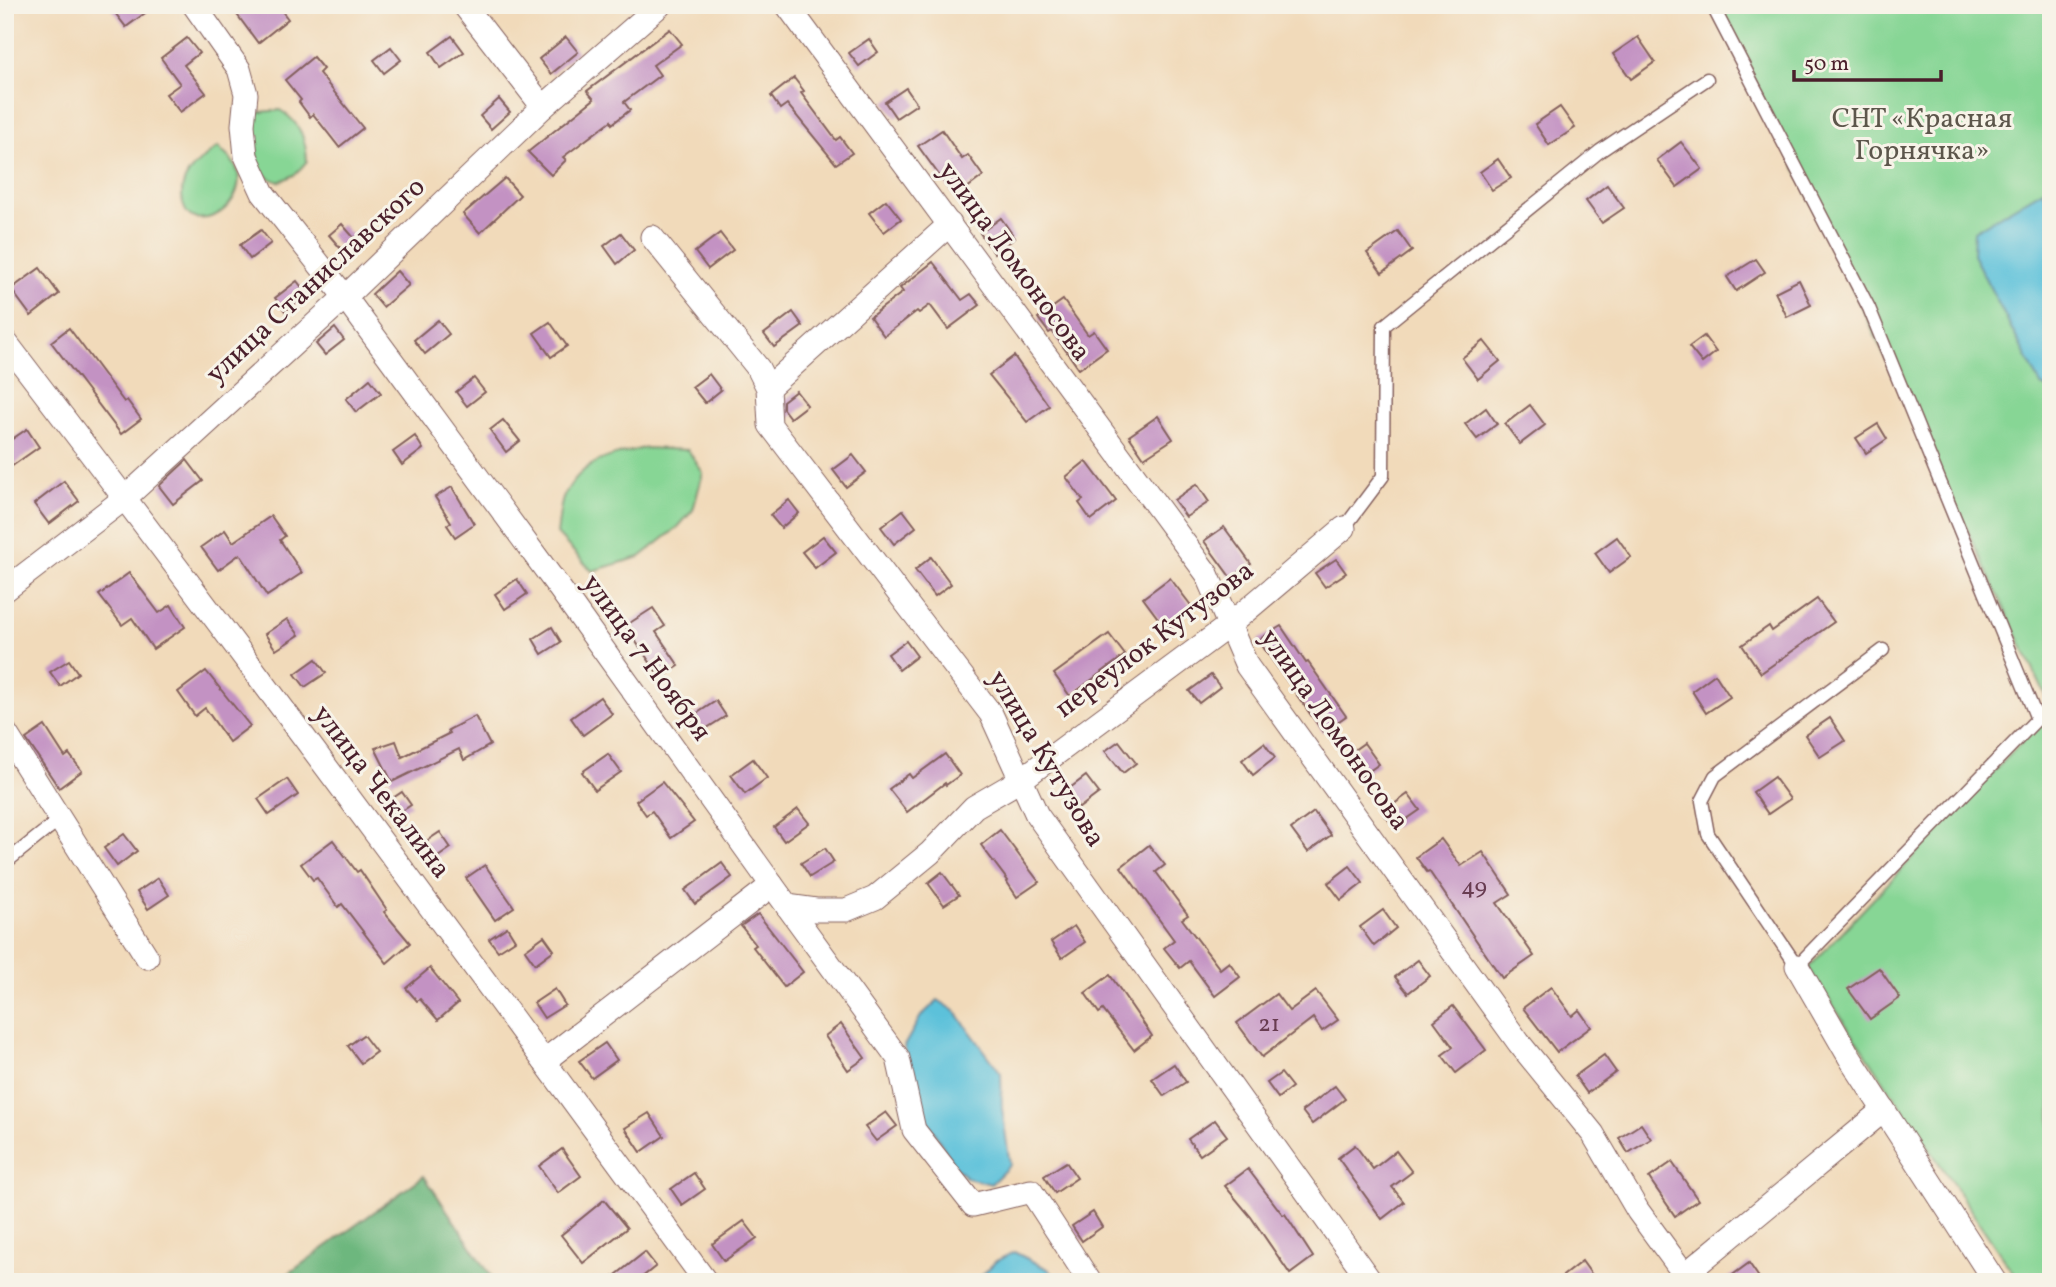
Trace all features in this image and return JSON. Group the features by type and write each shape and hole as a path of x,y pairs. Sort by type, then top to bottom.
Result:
{"street":[{"name":"улица 7 Ноября","path":"194,5 239,69 246,94 243,125 246,156 263,192 345,297 560,589 898,1058 914,1130 973,1205 1031,1191 1090,1282"},
{"path":"464,5 543,107"},
{"name":"улица Станиславского","path":"5,590 125,498 345,297 543,107 660,5"},
{"name":"улица Ломоносова","path":"787,5 1207,574 1247,666 1519,1043 1593,1134 1638,1211 1683,1279"},
{"path":"768,388 950,224"},
{"name":"улица Кутузова","path":"652,237 758,368 768,388 770,425 991,714 1037,815 1371,1282"},
{"name":"улица Чекалина","path":"5,341 125,498 706,1282"},
{"name":"переулок Кутузова","path":"787,906 816,910 846,909 875,898 930,853 974,807 1021,779 1228,626 1345,528"},
{"path":"5,732 147,957"},
{"path":"544,1061 772,885"},
{"path":"1797,966 1850,1058 1995,1282"},
{"path":"1683,1279 1884,1110"}],"lane":[{"path":"1712,5 1869,308 2037,719"},
{"path":"1345,528 1383,475 1384,326 1600,150 1707,79"},
{"path":"1883,650 1714,776 1702,801 1708,834 1797,966 2051,706"},
{"path":"5,863 60,820"}],"green space":[{"name":"СНТ «Красная Горнячка»","path":"1718,5 2051,5 2051,707"},
{"path":"280,110 293,120 301,132 307,161 296,174 279,182 258,169 252,113"},
{"path":"218,147 236,167 239,176 235,195 215,216 193,217 187,213 184,206 183,185 191,170"},
{"path":"645,448 688,450 703,473 693,510 678,527 640,557 592,571 557,534 564,496 579,474 588,467 608,457"},
{"path":"2051,711 2051,1282 2019,1282 1808,968"},
{"path":"424,1176 495,1282 277,1282"}],"water":[{"path":"2043,190 2051,210 2051,391 2041,385 1973,255 1974,231"},
{"path":"938,1000 955,1011 1001,1073 1002,1109 1010,1165 991,1184 967,1178 956,1168 920,1109 904,1046 921,1016"},
{"path":"1014,1252 1048,1269 1061,1282 975,1282 996,1261"}],"building":[{"path":"109,5 156,5 126,27"},
{"path":"230,5 277,5 288,19 258,43"},
{"path":"670,29 682,44 653,65 660,75 624,102 630,110 563,157 566,160 551,175 528,152 594,99 587,91"},
{"path":"452,36 464,52 441,68 430,52"},
{"path":"566,37 578,52 551,74 539,59"},
{"path":"1638,37 1655,62 1631,79 1613,54"},
{"path":"187,38 199,53 184,65 206,93 180,112 166,94 180,84 161,58"},
{"path":"869,39 878,52 859,66 849,53"},
{"path":"391,47 401,60 384,73 374,60"},
{"path":"313,57 323,69 319,73 363,128 339,147 313,114 310,117 285,80"},
{"path":"794,78 804,91 801,93 836,140 840,137 852,153 836,164 787,104 780,109 771,96"},
{"path":"906,88 917,104 896,118 885,102"},
{"path":"499,99 510,112 491,129 480,116"},
{"path":"1560,107 1575,128 1549,145 1535,124"},
{"path":"942,130 962,159 968,155 983,176 955,197 918,146"},
{"path":"1681,142 1702,169 1677,187 1657,160"},
{"path":"1498,159 1511,178 1492,190 1480,172"},
{"path":"505,178 520,195 480,233 463,214"},
{"path":"1607,185 1624,208 1602,223 1586,201"},
{"path":"886,200 901,219 884,232 869,213"},
{"path":"1001,218 1015,238 994,253 980,233"},
{"path":"342,224 361,246 348,257 329,235"},
{"path":"261,230 271,243 250,259 240,245"},
{"path":"1398,231 1412,251 1382,273 1367,253"},
{"path":"621,233 634,250 617,264 604,246"},
{"path":"720,233 733,250 708,269 695,252"},
{"path":"1756,259 1765,272 1736,291 1727,277"},
{"path":"933,262 962,300 971,294 980,305 948,329 930,305 919,313 917,311 884,336 870,317 903,292 900,288"},
{"path":"40,268 59,294 31,316 11,289"},
{"path":"397,271 409,285 383,307 372,294"},
{"path":"1799,280 1811,305 1787,317 1775,292"},
{"path":"297,281 307,294 285,311 275,298"},
{"path":"1063,300 1088,335 1094,331 1107,349 1079,369 1052,331 1049,333 1038,318"},
{"path":"793,312 803,326 774,347 764,334"},
{"path":"438,320 449,334 425,354 414,340"},
{"path":"550,322 567,346 551,357 534,333"},
{"path":"69,328 124,402 127,400 141,419 121,434 51,342"},
{"path":"335,328 344,340 325,355 316,344"},
{"path":"1704,336 1716,352 1702,363 1689,347"},
{"path":"1484,341 1500,361 1478,379 1462,358"},
{"path":"1014,356 1049,406 1027,422 989,375"},
{"path":"709,374 721,390 705,403 692,387"},
{"path":"474,378 485,392 467,406 456,392"},
{"path":"370,379 381,393 356,412 346,399"},
{"path":"796,391 807,405 790,418 783,409 783,401"},
{"path":"1530,405 1545,425 1520,444 1505,424"},
{"path":"1486,408 1497,424 1477,439 1465,424"},
{"path":"1158,416 1173,439 1144,458 1129,436"},
{"path":"503,420 520,441 506,452 490,430"},
{"path":"1878,424 1887,439 1866,453 1856,438"},
{"path":"27,429 39,447 12,466 5,456 5,444"},
{"path":"415,436 423,449 402,465 393,452"},
{"path":"853,455 866,472 846,487 833,470"},
{"path":"187,460 203,481 173,504 159,486"},
{"path":"1086,461 1116,501 1091,520 1079,503 1083,500 1066,477"},
{"path":"64,481 79,501 49,524 34,504"},
{"path":"1197,484 1209,502 1186,517 1174,500"},
{"path":"452,487 474,524 455,537 447,525 451,522 435,497"},
{"path":"789,500 799,513 781,528 770,515"},
{"path":"903,510 916,527 894,544 881,527"},
{"path":"271,516 285,536 280,540 302,573 267,596 240,554 218,570 201,547 225,530 233,542"},
{"path":"1224,527 1251,564 1231,578 1204,541"},
{"path":"823,536 836,552 815,568 802,552"},
{"path":"1617,537 1631,557 1609,573 1595,553"},
{"path":"931,557 951,584 935,596 915,570"},
{"path":"1336,559 1346,573 1325,587 1315,573"},
{"path":"129,573 159,613 171,605 185,627 153,649 132,618 122,625 99,595"},
{"path":"1170,578 1193,608 1166,629 1143,598"},
{"path":"517,579 527,594 505,609 495,594"},
{"path":"1817,599 1834,622 1761,673 1742,645 1769,626 1772,631"},
{"path":"653,608 665,626 656,632 679,666 661,678 625,626"},
{"path":"287,619 299,635 276,650 265,634"},
{"path":"1281,626 1346,716 1323,732 1258,640"},
{"path":"552,627 561,642 542,654 533,639"},
{"path":"1109,634 1125,655 1070,696 1054,674"},
{"path":"906,641 917,656 899,670 888,654"},
{"path":"316,659 326,673 305,687 295,674"},
{"path":"69,660 78,673 60,686 50,672"},
{"path":"206,671 250,726 229,742 205,708 195,716 178,692"},
{"path":"1715,674 1730,697 1706,713 1692,691"},
{"path":"1211,675 1220,687 1199,703 1189,691"},
{"path":"600,697 612,714 583,735 571,718"},
{"path":"716,701 726,716 699,733 690,718"},
{"path":"475,716 490,745 464,760 459,749 392,782 375,748 396,741 402,757 450,733 448,730"},
{"path":"1830,718 1845,741 1820,757 1805,735"},
{"path":"45,726 65,757 69,754 82,771 59,788 26,739"},
{"path":"1119,741 1136,763 1123,773 1105,751"},
{"path":"1264,743 1275,758 1253,775 1242,760"},
{"path":"1364,743 1379,764 1358,779 1343,758"},
{"path":"608,754 621,772 595,790 582,772"},
{"path":"945,754 960,775 907,812 889,789 909,774 912,778"},
{"path":"753,759 767,778 745,794 731,775"},
{"path":"1086,776 1099,793 1079,808 1066,791"},
{"path":"1774,777 1790,799 1768,814 1753,792"},
{"path":"287,779 298,795 269,815 258,799"},
{"path":"662,782 694,822 671,838 652,811 646,815 636,801"},
{"path":"402,792 411,805 393,817 384,804"},
{"path":"1408,794 1420,810 1394,828 1383,812"},
{"path":"798,809 809,823 784,841 774,827"},
{"path":"1314,812 1331,835 1308,852 1291,829"},
{"path":"1000,830 1039,882 1017,897 981,845"},
{"path":"440,832 451,848 429,863 419,846"},
{"path":"124,834 137,851 117,866 104,848"},
{"path":"1441,839 1461,866 1483,852 1511,894 1497,903 1534,956 1502,978 1429,871 1427,872 1416,857"},
{"path":"333,840 357,872 360,870 387,910 384,912 410,943 387,963 342,904 338,907 317,878 313,880 301,864"},
{"path":"1149,845 1165,865 1156,872 1188,915 1182,919 1220,969 1229,962 1240,977 1215,996 1189,961 1180,968 1164,948 1174,940 1121,867"},
{"path":"825,848 834,862 810,877 801,863"},
{"path":"722,863 732,877 695,904 685,890"},
{"path":"485,865 514,907 495,920 466,878"},
{"path":"1350,866 1363,883 1341,900 1328,883"},
{"path":"942,872 959,895 944,905 928,883"},
{"path":"158,878 169,895 148,909 137,892"},
{"path":"1383,910 1396,928 1374,946 1360,927"},
{"path":"758,914 803,972 784,987 753,947 756,945 741,926"},
{"path":"1074,926 1085,942 1062,958 1051,942"},
{"path":"507,927 515,940 498,951 489,939"},
{"path":"544,936 554,950 535,964 525,950"},
{"path":"1418,960 1430,976 1408,993 1395,977"},
{"path":"430,968 458,1003 438,1020 420,999 417,1001 406,988"},
{"path":"1879,968 1900,998 1870,1019 1848,989"},
{"path":"1110,975 1152,1036 1134,1050 1103,1010 1099,1013 1085,993"},
{"path":"1551,987 1572,1016 1579,1010 1591,1027 1557,1052 1523,1008"},
{"path":"555,989 565,1005 544,1018 534,1003"},
{"path":"1316,991 1338,1020 1322,1031 1313,1018 1262,1057 1237,1023 1276,994 1289,1011"},
{"path":"1453,1006 1486,1050 1456,1073 1442,1055 1453,1047 1434,1021"},
{"path":"841,1024 865,1058 848,1070 825,1036"},
{"path":"363,1035 376,1052 361,1063 348,1046"},
{"path":"605,1043 617,1060 592,1078 579,1061"},
{"path":"1604,1055 1616,1072 1587,1093 1575,1076"},
{"path":"1174,1064 1186,1082 1164,1096 1152,1079"},
{"path":"1281,1073 1292,1087 1278,1098 1267,1083"},
{"path":"1335,1086 1345,1099 1312,1124 1302,1111"},
{"path":"886,1112 897,1126 876,1141 865,1127"},
{"path":"649,1113 664,1136 641,1152 625,1128"},
{"path":"1215,1120 1227,1136 1200,1155 1188,1139"},
{"path":"1641,1124 1651,1139 1628,1153 1619,1138"},
{"path":"1355,1145 1373,1169 1396,1151 1412,1172 1392,1187 1404,1202 1382,1219 1338,1158"},
{"path":"562,1149 581,1176 558,1193 539,1166"},
{"path":"1066,1162 1077,1178 1055,1193 1044,1176"},
{"path":"1672,1162 1698,1200 1675,1216 1649,1178"},
{"path":"1248,1169 1283,1215 1285,1214 1313,1257 1290,1274 1251,1217 1225,1186"},
{"path":"694,1173 705,1189 682,1205 671,1189"},
{"path":"604,1200 627,1228 583,1263 561,1235"},
{"path":"1093,1212 1102,1227 1082,1241 1072,1226"},
{"path":"744,1221 757,1238 724,1261 712,1244"},
{"path":"645,1252 656,1266 636,1282 607,1282"},
{"path":"1582,1261 1597,1282 1555,1282"},
{"path":"1749,1263 1762,1282 1723,1282"}]}
